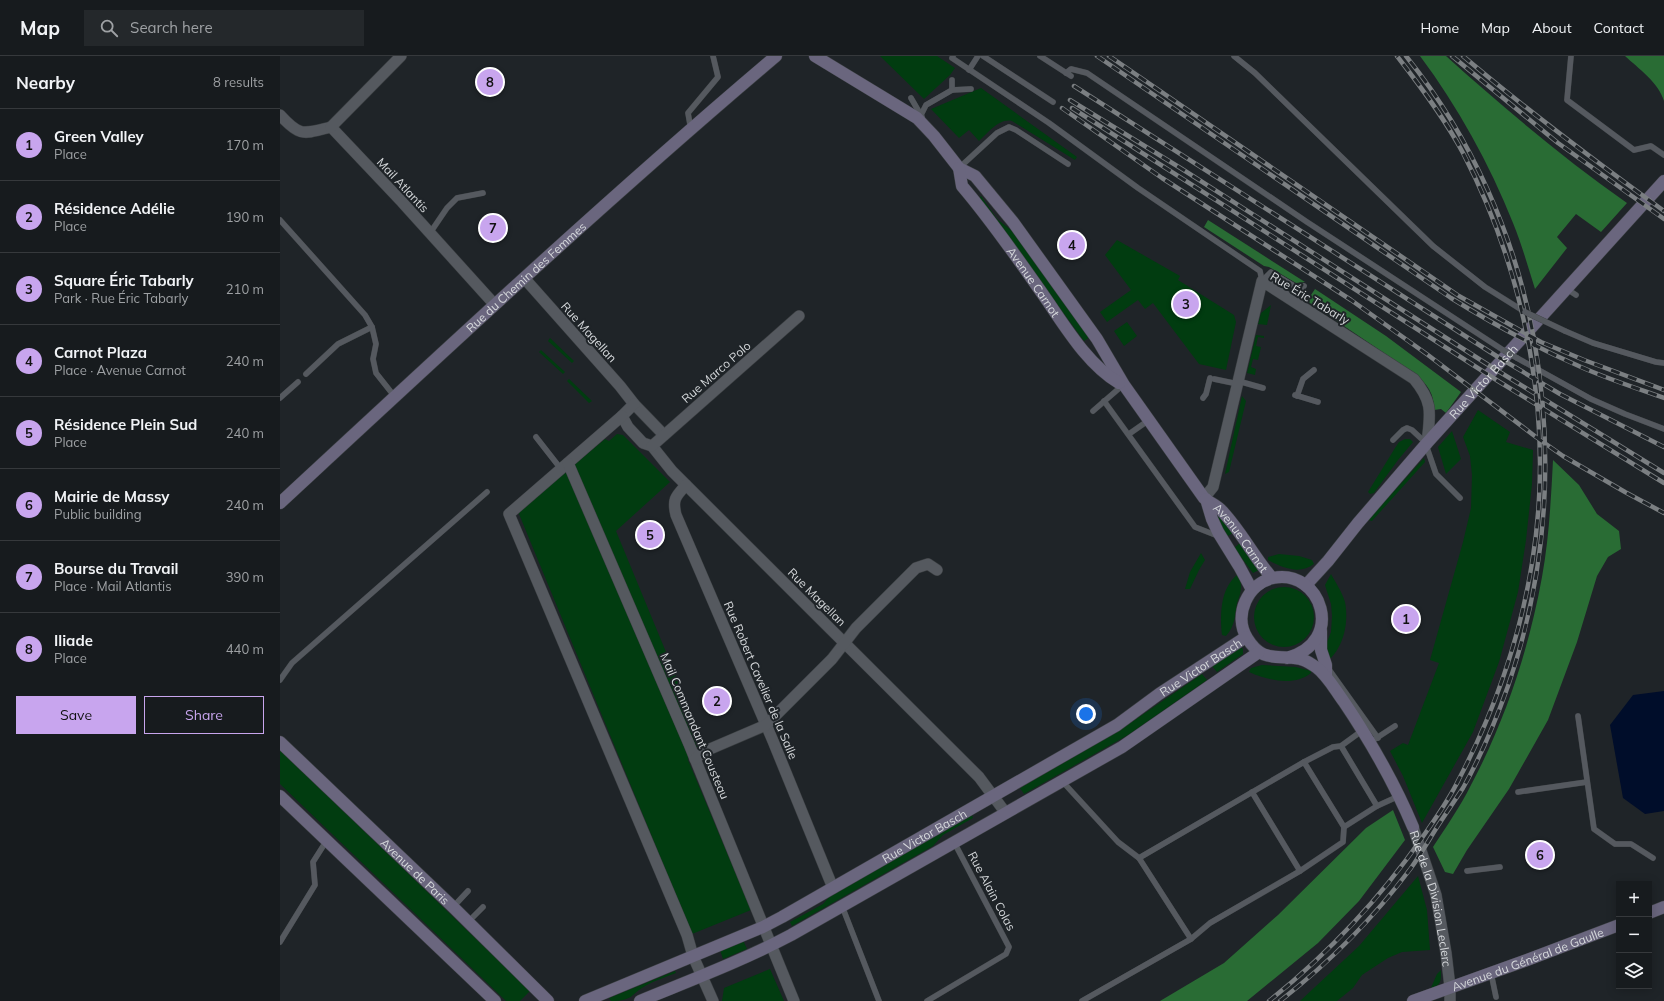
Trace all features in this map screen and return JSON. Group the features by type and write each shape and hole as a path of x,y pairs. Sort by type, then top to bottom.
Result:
{"street":[{"path":"280,115 292,129 308,133 331,127 400,56"},
{"name":"Rue du Chemin des Femmes","path":"280,504 495,305 776,56"},
{"name":"Avenue Carnot","path":"815,56 917,118 959,168 975,176 1013,222 1097,339 1124,385 1205,498 1212,519 1221,537 1252,590"},
{"name":"Mail Atlantis","path":"331,127 495,305"},
{"name":"Avenue Carnot","path":"959,168 962,186 1029,274 1082,349 1112,378 1124,385"},
{"name":"Rue Victor Basch","path":"1306,585 1328,562 1358,522 1426,444 1571,292 1664,181"},
{"name":"Rue Magellan","path":"525,279 634,404 664,435"},
{"name":"Rue Éric Tabarly","path":"1205,498 1213,487 1262,281 1414,379 1423,390 1429,404 1430,416 1426,444"},
{"name":"Rue Marco Polo","path":"652,446 799,316"},
{"path":"634,404 509,514 687,935 693,956 713,1001"},
{"name":"Rue Magellan","path":"622,416 628,427 643,443 652,446 672,471 979,777 1005,812"},
{"name":"Mail Commandant Cousteau","path":"565,466 695,759 794,1001"},
{"name":"Rue Robert Cavelier de la Salle","path":"686,485 676,495 673,505 676,515 766,725 833,888"},
{"name":"Avenue Carnot","path":"1205,498 1221,509 1272,578"},
{"path":"695,759 703,752 766,725 832,659 856,628 916,568 928,564 937,570"},
{"path":"1281,577 1294,579 1306,585 1315,595 1321,607 1321,628 1311,646 1297,655 1287,658 1275,658 1259,652 1246,637 1242,626 1242,613 1245,601 1252,590 1259,584 1272,578 1281,577"},
{"name":"Rue de la Division Leclerc","path":"1321,628 1321,650 1326,670 1363,730 1374,740 1413,827 1436,894 1450,987 1450,1001"},
{"name":"Rue Victor Basch","path":"585,1001 763,927 1117,725 1159,694 1246,637"},
{"name":"Rue Victor Basch","path":"640,1001 771,946 1122,747 1259,652"},
{"name":"Rue de la Division Leclerc","path":"1287,658 1304,660 1326,670"},
{"name":"Avenue de Paris","path":"280,742 453,907 548,1001"},
{"path":"280,796 328,840 495,1001"},
{"path":"1652,912 1664,907"},
{"name":"Avenue du Général de Gaulle","path":"1413,1001 1616,926"}],"lane":[{"path":"691,130 688,113 718,77 713,56"},
{"path":"953,56 952,58 969,70 1049,123 1138,188 1260,271 1262,281"},
{"path":"969,70 978,56"},
{"path":"982,56 1053,102"},
{"path":"1040,56 1068,75 1071,69 1087,73 1307,222 1503,350 1591,399 1664,429"},
{"path":"1234,56 1255,73 1433,246 1485,287 1525,312 1593,343 1656,362 1664,363"},
{"path":"1570,56 1567,100 1634,150 1651,146 1664,155"},
{"path":"952,80 952,90"},
{"path":"921,115 926,105 952,90 970,89"},
{"path":"911,98 930,132"},
{"path":"959,168 997,133 1009,127 1068,164"},
{"path":"430,233 447,208 457,198 483,193"},
{"path":"280,220 360,309 372,327 376,344 373,360 376,372 394,397"},
{"path":"1262,281 1271,272 1301,290 1304,286"},
{"path":"306,374 338,344 372,327"},
{"path":"1314,370 1303,379 1296,396 1318,402"},
{"path":"1203,398 1212,378 1263,388"},
{"path":"280,398 298,382"},
{"path":"1092,411 1124,385"},
{"path":"1104,401 1195,527 1221,537"},
{"path":"1129,434 1149,420"},
{"path":"1393,440 1403,430 1407,428 1412,430 1426,444 1436,474 1460,498"},
{"path":"536,437 565,466"},
{"path":"280,680 292,663 488,492"},
{"path":"1326,670 1374,740 1395,726"},
{"path":"1578,716 1594,829 1615,844 1631,844 1653,858"},
{"path":"1139,858 1304,762 1327,750 1341,746 1363,730"},
{"path":"1341,746 1376,806"},
{"path":"1314,750 1327,750"},
{"path":"1082,1001 1191,939 1210,923 1300,871 1343,842 1344,828 1304,762"},
{"path":"1061,781 1118,842 1139,858 1191,939"},
{"path":"1518,792 1587,782"},
{"path":"1252,792 1300,871"},
{"path":"1344,828 1376,806 1400,796"},
{"path":"280,942 315,885 313,862 328,840"},
{"name":"Rue Alain Colas","path":"927,1001 1006,954 1010,947 954,842"},
{"path":"1467,871 1500,867"},
{"path":"453,907 468,891"},
{"path":"842,905 879,1001"},
{"path":"468,922 483,907"},
{"path":"1491,973 1496,997"}],"green space":[{"path":"880,56 937,56 955,68 950,75 924,99"},
{"path":"1420,56 1446,56 1534,132 1627,203 1601,232 1576,214 1557,237 1567,248 1535,289 1516,231 1494,179 1460,115"},
{"path":"1625,56 1664,56 1664,101 1658,88 1653,82"},
{"path":"981,88 1077,157 1075,160 1012,121 998,124 979,141 969,130 959,138 931,109"},
{"path":"981,196 997,219 1011,230 1090,337 1084,341 979,198"},
{"path":"1208,220 1305,282 1296,283 1269,267 1264,266 1204,227"},
{"path":"1117,240 1180,276 1178,280 1234,315 1236,322 1226,370 1199,364 1153,303 1145,309 1138,300 1107,322 1100,312 1131,290 1105,255"},
{"path":"1315,289 1386,336 1461,392 1446,413 1441,409 1434,410 1433,399 1429,390 1415,374 1307,301"},
{"path":"1271,305 1267,325 1258,324 1261,313"},
{"path":"1127,322 1137,336 1124,346 1114,331"},
{"path":"1256,335 1264,336 1264,338 1258,337 1256,346 1261,347 1258,360 1253,359 1251,367 1256,369 1255,375 1247,373"},
{"path":"550,338 574,361 572,363 548,341"},
{"path":"541,350 565,372 563,374 539,352"},
{"path":"569,379 592,401 589,403 567,381"},
{"path":"1242,396 1246,401 1229,472 1225,474"},
{"path":"1478,410 1510,432 1506,442 1533,450 1532,484 1526,540 1518,592 1499,662 1473,732 1422,823 1403,776 1390,751 1403,743 1408,745 1439,663 1430,660 1471,508 1472,475 1470,456 1463,437"},
{"path":"1452,431 1461,459 1446,474 1438,447"},
{"path":"617,434 623,435 670,482 616,531 704,744 693,749 688,754 688,760 751,910 692,934 519,514 521,509 605,439 609,441"},
{"path":"1405,439 1410,439 1413,442 1374,493 1370,494 1368,492 1395,448 1399,442"},
{"path":"1424,458 1425,462 1372,521 1368,520"},
{"path":"1553,460 1579,485 1597,514 1619,531 1621,549 1608,557 1597,576 1577,642 1548,720 1509,789 1467,850 1453,874 1445,872 1433,847 1467,793 1495,736 1523,658 1537,604 1542,577 1546,548"},
{"path":"1215,510 1233,533 1226,537 1216,521"},
{"path":"1240,543 1259,570 1253,573 1234,548"},
{"path":"1201,553 1205,560 1190,589 1185,589 1190,572"},
{"path":"1279,554 1299,556 1312,560 1314,564 1297,570 1279,566 1268,560 1268,557"},
{"path":"1331,574 1344,598 1346,625 1342,641 1329,660 1326,657 1327,642 1331,632 1332,616 1331,604 1325,585"},
{"path":"1237,575 1241,582 1241,591 1233,625 1226,636 1222,635 1222,603 1227,587"},
{"path":"1278,587 1290,587 1301,592 1309,600 1314,611 1312,629 1301,642 1290,647 1278,647 1267,642 1259,634 1254,623 1254,611 1259,600 1267,592"},
{"path":"1239,646 1243,649 1243,654 1217,672 1212,666"},
{"path":"1262,665 1296,667 1311,671 1311,673 1297,680 1280,681 1264,678 1249,672 1251,668"},
{"path":"1202,674 1207,680 1128,735 1024,794 1020,788 1123,728"},
{"path":"280,750 530,991 520,1001 506,1001 280,784"},
{"path":"1393,810 1405,840 1359,901 1318,943 1247,1001 1160,1001 1224,963 1278,915 1366,828"},
{"path":"972,815 973,818 943,835 933,846 792,926 790,922 823,904 831,895"},
{"path":"1418,876 1427,910 1430,950 1402,952 1388,958 1362,975 1353,988 1337,1001 1300,1001 1359,946"},
{"path":"743,940 747,949 723,959 720,950"},
{"path":"770,969 784,1001 722,1001 724,988"},
{"path":"1441,970 1440,983 1430,990 1437,974"},
{"path":"675,971 676,973 647,985 624,1000 611,1001 609,998"}],"water":[{"path":"1664,691 1664,811 1645,814 1623,798 1610,725 1633,695"}],"railway":[{"path":"1097,56 1467,308 1514,335 1601,376 1664,398"},
{"path":"1109,56 1459,296 1541,342 1664,390"},
{"path":"1269,1001 1332,945 1370,905 1422,838 1451,794 1472,754 1504,674 1513,647 1527,591 1532,563 1538,511 1540,458 1537,405 1530,352 1519,301 1504,250 1485,201 1463,153 1424,91 1397,56"},
{"path":"1280,1001 1316,971 1350,939 1382,905 1411,868 1463,788 1488,738 1508,686 1521,643 1539,557 1544,514 1544,427 1541,383 1526,301 1503,226 1488,190 1451,120 1430,87 1406,56"},
{"path":"1452,56 1558,143 1664,219"},
{"path":"1463,56 1562,135 1664,211"},
{"path":"1074,86 1498,357 1560,394 1664,447"},
{"path":"1070,100 1182,169 1490,366 1664,473"},
{"path":"1062,108 1162,178 1351,300 1428,355 1563,456 1664,513"},
{"path":"1072,108 1498,381 1664,483"}],"place":[{"name":"Iliade","path":"490,82"},
{"name":"Bourse du Travail","path":"493,228"},
{"name":"Carnot Plaza","path":"1072,245"},
{"name":"Square Éric Tabarly","path":"1186,304"},
{"name":"Résidence Plein Sud","path":"650,535"},
{"name":"Green Valley","path":"1406,619"},
{"name":"Résidence Adélie","path":"717,701"},
{"name":"Mairie de Massy","path":"1540,855"}]}
